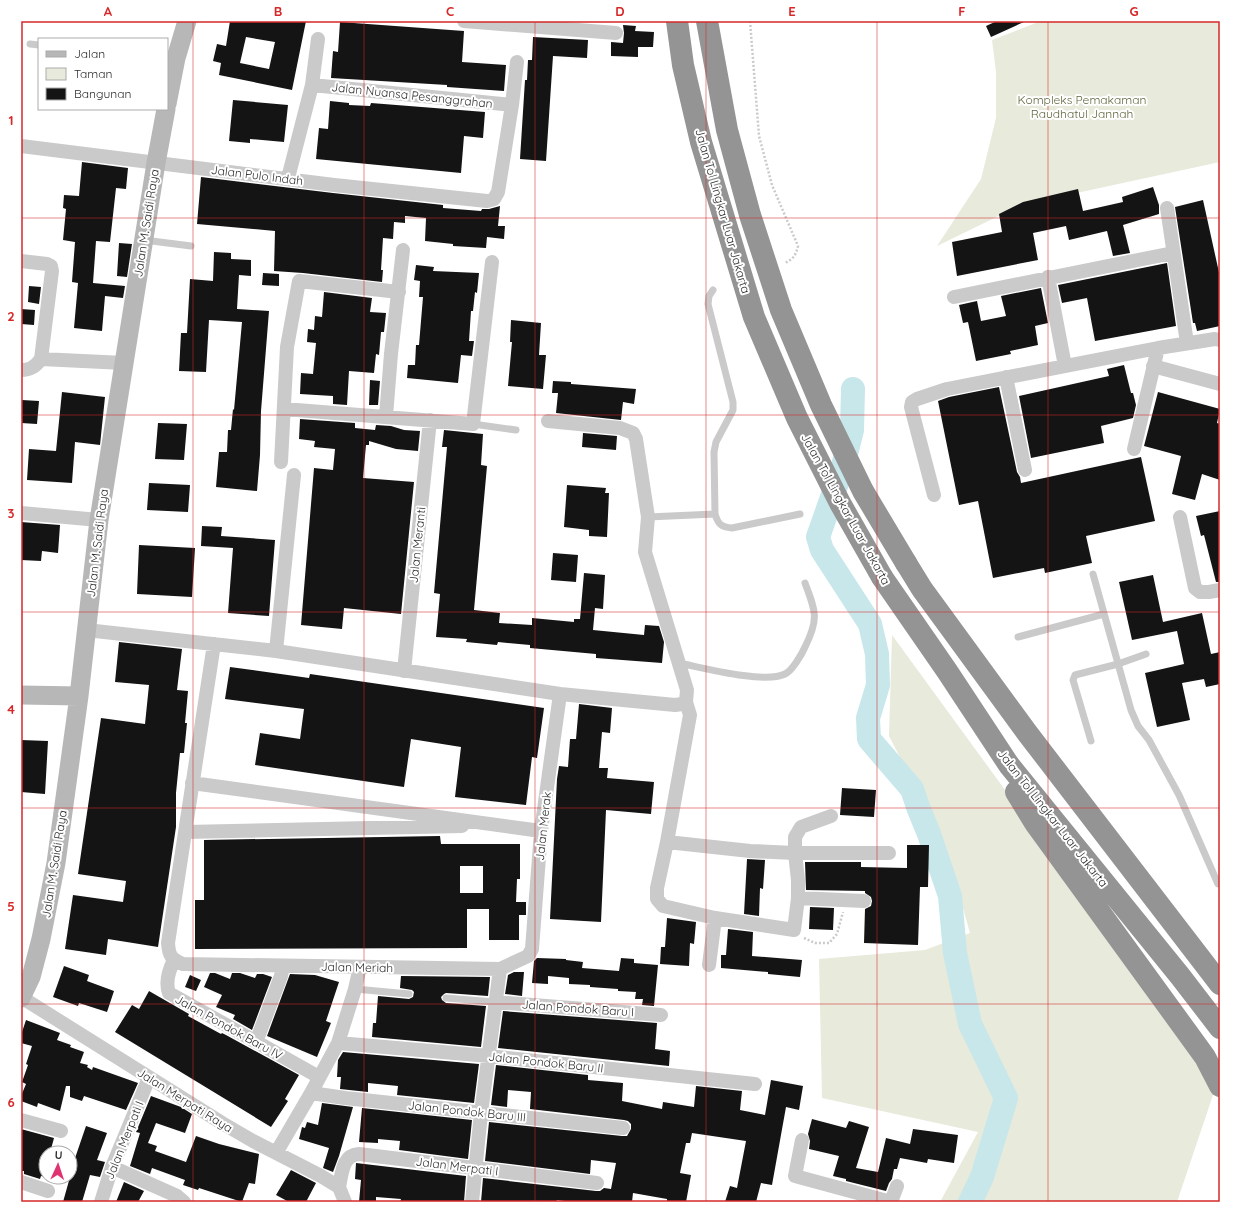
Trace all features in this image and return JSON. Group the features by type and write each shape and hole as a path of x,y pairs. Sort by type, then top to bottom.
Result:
{"highway":[{"name":"Jalan Tol Lingkar Luar Jakarta","path":"677,21 683,65 701,142 754,317 797,418 840,503 882,577 947,670 1009,765 1180,976 1220,1028"},
{"name":"Jalan Tol Lingkar Luar Jakarta","path":"707,21 727,130 750,214 781,310 821,405 863,491 927,596 1028,734 1220,984"},
{"path":"1009,765 1008,773 1012,785 1035,823 1205,1057 1220,1086"}],"street":[{"path":"168,95 172,57 187,21"},
{"path":"464,21 548,24 616,33"},
{"path":"288,178 312,85 318,39"},
{"path":"512,105 517,62"},
{"name":"Jalan Nuansa Pesanggrahan","path":"312,85 512,105"},
{"name":"Jalan Pulo Indah","path":"21,146 288,178 334,185 487,201 494,199 498,192 512,105"},
{"name":"Jalan M. Saidi Raya","path":"21,998 26,977 42,939 56,863 79,696 99,520 143,240 166,110"},
{"path":"1167,208 1187,344"},
{"path":"386,416 391,354 404,250"},
{"path":"954,297 1173,253"},
{"path":"21,261 47,264 51,266 52,271 40,359 36,366 29,370 21,370"},
{"path":"284,409 473,424 492,262"},
{"path":"1048,277 1065,366"},
{"path":"281,462 287,347 299,281 399,292"},
{"path":"934,495 911,407 912,402 917,399 947,389 1065,366 1158,348 1215,339 1220,340"},
{"path":"1134,449 1158,348"},
{"path":"40,359 124,363"},
{"path":"1153,366 1220,384"},
{"path":"1006,378 1025,470"},
{"name":"Jalan Meranti","path":"404,671 430,420"},
{"path":"548,421 620,428 633,433 638,450 648,517 645,552 687,690 686,702 690,715 667,842 657,888 657,899 663,906 715,918 794,930 798,898 795,837 801,827 831,816"},
{"path":"276,651 294,475"},
{"path":"21,513 99,520"},
{"path":"1180,518 1196,588 1200,592 1220,590"},
{"path":"86,630 276,651 560,694 675,705 686,702"},
{"path":"178,962 169,953 168,942 214,644"},
{"name":"Jalan Merak","path":"528,956 532,949 541,831 560,694"},
{"path":"21,695 79,696"},
{"path":"192,783 541,831"},
{"path":"185,832 443,827 461,826 480,822"},
{"path":"667,842 750,851 795,853 889,853"},
{"path":"798,898 864,901"},
{"path":"709,965 715,918"},
{"name":"Jalan Meriah","path":"178,962 283,966 500,969 528,956"},
{"name":"Jalan Pondok Baru IV","path":"178,962 169,969 167,983 169,993 319,1077"},
{"path":"256,1042 281,976 283,966"},
{"path":"276,1153 338,1043 355,989 360,967"},
{"path":"472,1202 488,1056 500,969"},
{"name":"Jalan Merpati Raya","path":"21,998 240,1134 321,1176 339,1187"},
{"name":"Jalan Pondok Baru I","path":"495,1002 661,1014"},
{"name":"Jalan Pondok Baru II","path":"338,1043 488,1056 755,1084"},
{"name":"Jalan Merpati I","path":"101,1202 112,1167 149,1078"},
{"name":"Jalan Pondok Baru III","path":"311,1093 623,1128"},
{"path":"21,1120 61,1131"},
{"path":"802,1140 795,1176 891,1202 897,1186"},
{"name":"Jalan Merpati I","path":"339,1187 346,1160 353,1154 597,1182"},
{"path":"112,1167 177,1196 184,1202"},
{"path":"21,1182 48,1191"},
{"path":"339,1187 345,1202"}],"lane":[{"path":"30,44 38,45"},
{"path":"143,240 191,246"},
{"path":"713,290 709,296 708,304 734,402 733,410 716,442 714,452 715,514 719,524 724,528 732,528 800,514"},
{"path":"473,424 516,430"},
{"path":"648,517 715,514"},
{"path":"1093,574 1131,710 1138,726 1149,740 1179,795 1218,884 1220,884"},
{"path":"679,663 757,678 774,678 787,673 802,654 811,636 815,617 814,607 805,583"},
{"path":"1018,637 1104,614"},
{"path":"1090,741 1072,680 1073,677 1075,675 1118,664 1146,654"},
{"path":"355,989 409,994"},
{"path":"446,998 495,1002"}],"path":[{"path":"750,21 759,136 772,185 798,246 792,261 777,266"},
{"path":"794,930 793,932 795,934 815,943 829,943 837,934 846,900"}],"green space":[{"name":"Kompleks Pemakaman Raudhatul Jannah","path":"1041,21 1220,21 1220,162 1021,205 937,246 981,179 996,118 996,72 992,40"},
{"path":"892,635 1151,990 1215,1089 1177,1202 940,1202 978,1132 822,1098 819,959 925,950 970,933 944,842 889,736"}],"building":[{"path":"230,21 306,21 292,90 219,75 221,63 213,61 217,44 226,46","holes":["246,37 275,42 269,69 240,63"]},
{"path":"997,21 1026,21 991,37 986,26"},
{"path":"340,22 464,31 462,62 506,65 504,91 447,87 447,85 331,78 333,51 338,52"},
{"path":"623,25 636,26 635,31 654,32 653,47 638,47 638,57 611,56 611,42 623,43"},
{"path":"533,37 588,40 587,58 553,56 546,161 520,159 525,80 527,80 528,60 532,60"},
{"path":"233,100 288,105 284,142 250,139 250,143 229,141"},
{"path":"330,101 349,103 349,105 370,106 371,103 485,112 483,138 464,136 461,173 316,159 319,128 328,129"},
{"path":"82,162 128,168 126,189 116,188 110,242 96,241 93,283 125,286 123,298 105,296 102,331 74,328 78,283 72,282 75,242 63,240 66,209 63,208 64,195 79,196"},
{"path":"201,177 443,205 443,208 481,211 482,209 500,206 498,226 505,226 504,239 487,237 486,248 453,246 453,244 425,241 426,218 405,216 405,223 394,222 393,239 383,238 381,270 383,270 382,282 274,271 275,231 197,224"},
{"path":"1153,187 1159,205 1159,214 1123,225 1130,253 1113,256 1107,231 1069,240 1066,226 1033,233 1038,260 957,276 952,242 1002,232 999,214 1023,202 1078,189 1083,211 1123,202 1122,197"},
{"path":"1203,200 1220,277 1220,326 1197,331 1195,323 1193,323 1175,207"},
{"path":"119,243 132,244 127,277 117,276"},
{"path":"214,252 231,253 231,259 251,260 251,276 239,275 237,309 269,311 261,411 257,491 216,487 219,452 227,452 228,430 231,430 242,322 209,320 206,372 179,371 181,333 187,333 190,279 213,281"},
{"path":"1167,263 1176,326 1095,341 1087,298 1062,303 1058,285"},
{"path":"416,265 434,267 433,271 479,273 477,293 475,292 473,311 471,311 469,341 474,341 472,356 461,355 458,383 407,378 408,365 415,365 416,345 419,345 423,297 419,297 420,281 414,280"},
{"path":"263,273 279,274 279,286 262,285"},
{"path":"29,286 41,287 39,304 28,302"},
{"path":"1041,288 1048,323 1035,326 1038,345 1010,351 1011,354 976,361 968,322 963,323 959,305 977,301 981,321 1006,316 1001,296"},
{"path":"324,292 372,298 370,312 386,313 384,332 381,332 379,355 376,354 374,373 349,371 347,405 333,404 333,396 300,394 301,373 313,374 316,343 307,342 308,329 314,330 315,316 322,317"},
{"path":"21,309 35,310 34,325 21,324"},
{"path":"511,320 541,323 539,355 546,355 543,389 508,386 512,342 510,342"},
{"path":"1124,365 1131,393 1133,393 1136,405 1133,418 1101,426 1104,443 1031,458 1019,396 1109,376 1107,369"},
{"path":"370,380 380,381 378,405 369,405"},
{"path":"553,381 571,382 571,384 636,389 634,404 623,402 621,420 556,413 558,393 552,393"},
{"path":"999,387 1017,472 1021,483 1141,457 1155,521 1086,536 1092,563 1045,573 1044,568 993,578 978,501 959,505 938,401 949,397"},
{"path":"62,392 105,397 100,445 75,442 72,483 27,480 29,449 56,451"},
{"path":"1158,392 1220,409 1217,423 1220,424 1220,480 1202,474 1195,500 1172,494 1181,456 1144,446"},
{"path":"22,400 39,401 37,424 21,423"},
{"path":"300,419 355,423 355,428 375,430 376,425 420,431 418,451 396,449 369,441 369,445 366,445 363,478 414,482 401,614 344,608 342,629 301,625 314,468 333,470 335,449 314,447 315,441 299,439"},
{"path":"158,423 187,424 184,460 155,459"},
{"path":"444,430 483,434 481,465 487,466 474,610 500,613 499,623 532,625 532,618 574,622 574,619 580,619 584,573 605,575 603,609 595,608 593,630 644,635 645,625 659,626 664,642 662,663 596,658 596,654 530,648 530,645 498,642 497,645 466,642 467,639 436,637 440,594 434,593 447,447 442,447"},
{"path":"583,433 617,436 616,450 582,447"},
{"path":"149,483 190,485 188,512 147,510"},
{"path":"567,485 606,488 605,493 609,493 607,537 589,536 589,530 564,527"},
{"path":"1220,511 1220,582 1216,582 1204,535 1201,536 1196,516"},
{"path":"21,522 60,525 58,553 42,551 41,561 21,560"},
{"path":"202,526 222,527 221,536 275,540 269,616 228,613 233,548 201,546"},
{"path":"139,545 195,548 192,597 137,594"},
{"path":"553,553 578,555 576,582 551,580"},
{"path":"1153,575 1163,622 1202,613 1211,654 1220,652 1220,684 1206,687 1204,679 1182,683 1190,720 1157,727 1145,673 1184,664 1177,631 1132,640 1119,582"},
{"path":"119,642 182,649 177,690 188,691 185,723 187,723 184,753 180,753 176,793 176,827 158,947 108,939 106,955 65,949 73,895 123,902 126,881 78,874 101,718 145,724 149,685 115,682"},
{"path":"230,667 309,678 310,674 544,708 537,758 532,757 526,805 455,797 461,747 411,739 404,787 255,765 260,733 300,739 304,709 225,699"},
{"path":"579,704 612,708 610,733 602,732 599,768 608,768 607,778 654,782 651,814 606,810 601,922 550,919 557,779 559,766 568,767 570,739 576,739"},
{"path":"21,740 48,741 45,794 21,792"},
{"path":"842,788 876,790 874,817 840,815"},
{"path":"440,836 441,844 520,844 520,879 517,879 516,902 526,902 526,915 519,915 519,940 489,940 489,909 467,909 467,948 195,949 195,900 204,900 204,840","holes":["460,866 483,866 483,893 460,893"]},
{"path":"907,845 929,845 928,887 920,887 918,945 864,943 865,909 871,906 872,901 871,897 865,893 865,891 806,890 805,862 861,862 861,867 907,868"},
{"path":"747,859 765,860 763,889 760,888 759,916 744,914"},
{"path":"810,907 834,908 833,930 809,929"},
{"path":"667,918 696,922 694,944 690,943 689,966 660,964 661,947 665,947"},
{"path":"728,929 753,932 752,956 802,960 800,977 768,974 768,972 721,968 721,955 726,955"},
{"path":"537,958 566,959 583,962 582,968 619,971 621,958 634,959 634,963 658,965 654,1006 642,1005 643,999 635,999 636,992 590,987 590,985 569,984 569,978 548,976 548,984 532,983 534,961"},
{"path":"64,966 89,975 87,981 114,991 107,1012 79,1003 78,1006 53,997"},
{"path":"514,972 524,972 522,996 505,994 508,975"},
{"path":"210,973 215,973 230,979 232,973 240,973 255,978 257,974 272,977 252,1030 233,1019 235,1015 216,1007 222,995 204,987"},
{"path":"290,974 315,975 339,982 326,1021 331,1023 317,1057 267,1036"},
{"path":"190,975 201,980 196,991 185,987"},
{"path":"401,976 490,977 488,996 446,993 441,997 446,1003 486,1006 481,1047 372,1037 373,1023 376,1023 378,996 409,999 413,997 414,992 412,990 400,988"},
{"path":"149,991 189,1014 188,1016 299,1075 285,1099 288,1101 271,1127 115,1032 132,1005 139,1009"},
{"path":"503,1011 657,1023 655,1049 670,1051 669,1066 498,1048"},
{"path":"26,1020 60,1033 57,1040 84,1052 80,1063 88,1065 87,1067 92,1070 93,1067 138,1083 126,1110 84,1096 82,1101 70,1097 70,1086 66,1086 60,1111 38,1103 37,1107 21,1101 21,1096 26,1084 22,1082 28,1065 26,1064 32,1046 21,1043 21,1035"},
{"path":"343,1052 479,1064 474,1103 397,1095 398,1086 368,1083 368,1092 340,1089 341,1077 337,1077 338,1060"},
{"path":"496,1065 588,1075 588,1080 623,1083 622,1101 662,1109 663,1102 694,1107 696,1086 742,1091 740,1110 765,1115 771,1080 803,1086 799,1110 786,1107 772,1185 761,1183 756,1202 725,1202 730,1186 737,1188 746,1141 692,1133 690,1143 686,1143 680,1173 691,1175 686,1202 667,1202 667,1199 633,1193 632,1202 573,1202 557,1200 556,1202 481,1202 483,1178 596,1191 600,1191 604,1188 611,1189 616,1163 591,1160 590,1174 485,1161 489,1122 622,1136 627,1136 631,1129 631,1124 624,1120 530,1109 531,1092 508,1090 507,1107 491,1105"},
{"path":"151,1096 181,1107 192,1114 185,1133 156,1123 148,1143 157,1146 155,1151 186,1162 196,1136 219,1144 259,1154 255,1184 249,1183 242,1202 199,1188 198,1190 183,1185 185,1180 152,1168 150,1174 130,1166 140,1133 136,1132"},
{"path":"322,1103 353,1107 333,1172 323,1168 329,1148 299,1139 302,1127 305,1128 307,1122 318,1125"},
{"path":"362,1108 472,1120 468,1159 399,1150 400,1141 378,1139 378,1143 359,1142"},
{"path":"812,1119 846,1128 849,1121 869,1127 856,1168 878,1172 886,1138 910,1144 913,1129 958,1135 954,1163 928,1159 927,1163 900,1158 897,1169 894,1169 892,1179 886,1191 846,1181 846,1179 833,1176 839,1156 809,1149 810,1141 808,1134"},
{"path":"86,1126 107,1133 97,1160 105,1162 100,1177 90,1175 82,1202 63,1202 68,1185 78,1185 78,1149"},
{"path":"21,1129 54,1138 52,1145 38,1145 38,1178 24,1174 24,1171 21,1171"},
{"path":"356,1163 466,1176 464,1202 400,1202 401,1199 376,1197 376,1202 359,1202 361,1180 355,1179"},
{"path":"291,1170 316,1183 306,1202 289,1202 276,1195"},
{"path":"124,1182 144,1191 138,1202 116,1202"}],"waterway":[{"path":"853,389 852,430 843,466 818,537 822,550 870,624 877,654 878,685 868,718 869,739 912,789 950,896 955,953 970,1024 1006,1098 982,1177 970,1202"}]}
